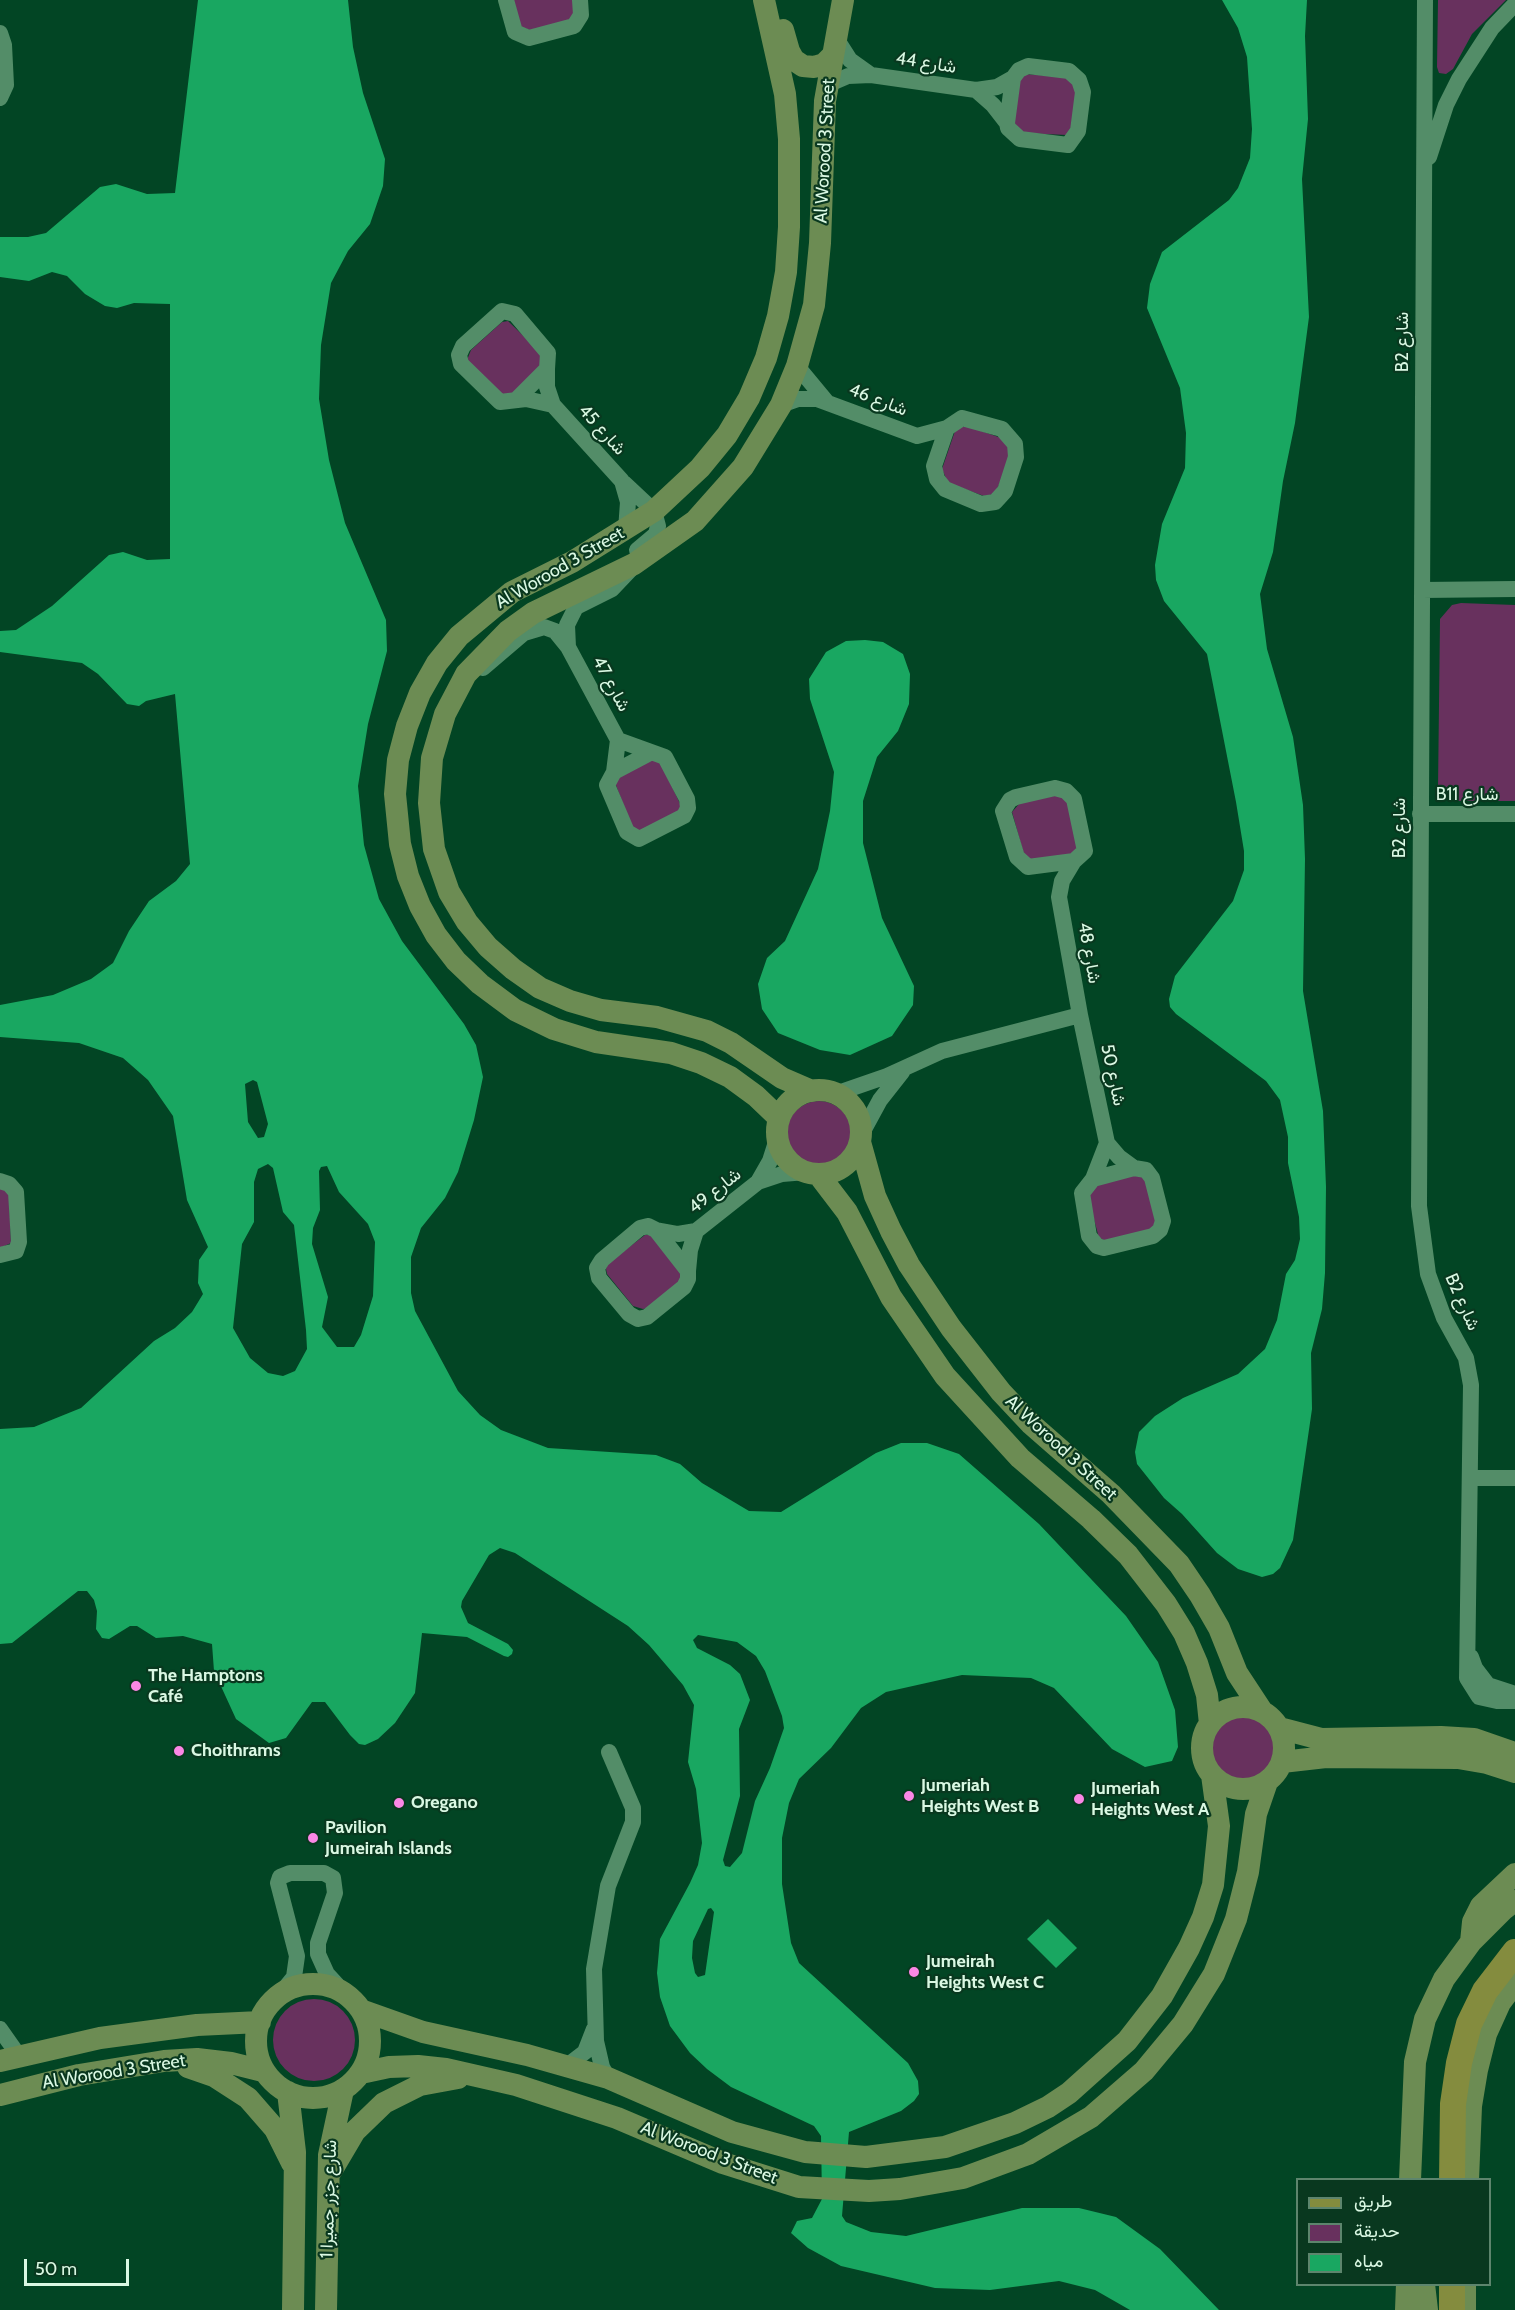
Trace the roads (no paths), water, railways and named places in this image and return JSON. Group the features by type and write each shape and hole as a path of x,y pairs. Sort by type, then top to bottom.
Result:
{"main road":[{"path":"1452,2178 1453,2104 1459,2063 1469,2024 1485,1991 1515,1952"},
{"path":"1452,2286 1452,2310"}],"street":[{"path":"506,0 515,32 529,38 574,26 581,15 580,0"},
{"name":"Al Worood 3 Street","path":"764,0 785,94 790,182 786,272 766,358 749,398 727,435 700,468 654,511 626,530 512,592 459,636 437,663 415,704 398,760 395,794 400,844 408,876 420,906 436,935 456,961 480,984 515,1010 554,1029 596,1042 671,1053 701,1063 747,1090 778,1129"},
{"path":"774,0 789,51 794,60 803,66 814,67 824,64 834,47"},
{"name":"Al Worood 3 Street","path":"812,1091 782,1078 730,1043 707,1031 682,1023 602,1010 570,1001 540,988 513,969 488,947 467,922 448,892 434,849 429,803 435,747 445,714 466,674 508,631 533,613 634,564 694,521 711,506 748,460 781,405 809,326 816,283 827,85 843,0"},
{"name":"B2 شارع","path":"1425,0 1420,1229 1435,1297 1466,1358 1470,1371 1470,1647"},
{"path":"1423,191 1436,133 1459,79 1492,28 1515,4"},
{"path":"0,33 4,45 6,85 0,98"},
{"name":"شارع 44","path":"834,47 871,75"},
{"name":"شارع 44","path":"827,85 848,76 871,75 976,90 997,87 1028,66 1069,71 1074,75 1083,92 1078,131 1073,141 1063,146 1020,139 1011,132 993,105 976,90"},
{"path":"1007,123 1012,78"},
{"name":"شارع 45","path":"553,405 535,400 517,399 506,403 494,399 461,364 459,355 463,346 498,314 511,312 546,348 549,358 547,387 553,405 622,481 654,511"},
{"path":"766,358 777,373 795,370"},
{"path":"517,399 547,369"},
{"name":"شارع 46","path":"795,370 826,401"},
{"name":"شارع 46","path":"781,405 798,399 826,401 917,436 947,428 957,420 968,418 1007,433 1016,450 1005,491 995,502 981,504 945,489 937,479 934,466 917,436"},
{"path":"934,466 947,428"},
{"name":"شارع 45","path":"622,481 628,502 626,530"},
{"path":"601,582 617,564 656,534 658,526 654,511"},
{"name":"شارع 47","path":"568,646 567,626 576,607 612,589 634,564"},
{"path":"1422,590 1515,589"},
{"name":"شارع 47","path":"466,674 484,668 524,633 544,627 555,631 568,646 618,740 614,772 607,785 630,835 644,838 684,816 688,803 669,760 661,754 650,753 618,740"},
{"path":"614,772 650,753"},
{"name":"شارع 48","path":"1059,897 1065,874 1084,851 1076,805 1070,795 1055,789 1016,797 1006,805 1004,811 1017,857 1024,865 1033,868 1048,881 1059,897 1080,1015"},
{"name":"B11 شارع","path":"1420,814 1515,814"},
{"path":"1033,868 1074,861"},
{"path":"835,1094 962,1045 1080,1015"},
{"name":"شارع 50","path":"1080,1015 1107,1143"},
{"path":"860,1138 857,1115 844,1099 835,1094 812,1091 798,1096 787,1105 778,1129 787,1160 812,1173 840,1169 849,1162 880,1100 904,1069"},
{"name":"شارع 49","path":"758,1182 770,1161 778,1129"},
{"name":"Al Worood 3 Street","path":"860,1138 875,1196 891,1231 945,1320 973,1359 1031,1424 1128,1510 1179,1564 1200,1595 1218,1628 1237,1673 1262,1711"},
{"path":"1093,1179 1134,1168 1146,1170 1152,1178 1163,1221 1160,1230 1153,1236 1104,1248 1094,1244 1089,1236 1082,1198 1085,1187 1093,1179 1107,1143 1119,1157 1134,1168"},
{"name":"Al Worood 3 Street","path":"812,1173 847,1212 891,1296 945,1376 1000,1439 1106,1533 1148,1579 1184,1633 1207,1695 1210,1724"},
{"name":"شارع 49","path":"696,1231 690,1250 688,1279 684,1287 642,1319 629,1314 599,1278 599,1264 640,1228 648,1226 656,1230 678,1234 696,1231 758,1182 782,1174 812,1173"},
{"path":"0,1181 13,1187 18,1197 19,1242 16,1251 0,1255"},
{"path":"656,1230 688,1271"},
{"path":"1471,1478 1515,1478"},
{"path":"1076,1506 1096,1481"},
{"path":"1106,1533 1128,1510"},
{"path":"1470,1647 1480,1678 1497,1690 1515,1694"},
{"path":"1470,1647 1467,1678 1474,1692 1486,1700 1515,1701"},
{"path":"1239,1707 1262,1711 1279,1728 1284,1745 1282,1762 1267,1782 1253,1788 1238,1789 1224,1784 1212,1774 1202,1750 1204,1736 1210,1724 1228,1710 1239,1707"},
{"path":"1279,1728 1321,1739 1441,1737 1474,1739 1515,1753"},
{"path":"608,2078 600,2060 594,2028 594,1969 602,1912 617,1860 633,1822 633,1808 609,1752"},
{"path":"1282,1762 1326,1757 1458,1758 1487,1763 1515,1772"},
{"name":"Al Worood 3 Street","path":"355,2004 423,2032 568,2065 608,2078 732,2132 805,2152 866,2157 945,2147 1015,2123 1048,2107 1069,2093 1109,2059 1145,2019 1176,1972 1203,1917 1213,1886 1219,1826 1212,1774"},
{"name":"Al Worood 3 Street","path":"361,2073 389,2067 417,2066 474,2076 584,2106 723,2163 800,2187 869,2191 932,2185 994,2168 1028,2154 1091,2117 1144,2071 1184,2024 1214,1974 1236,1919 1248,1872 1256,1814 1267,1782"},
{"path":"290,1873 324,1873 333,1878 335,1893 318,1942 318,1954 327,1974 355,2004 368,2025 370,2042 368,2058 361,2073 343,2090 315,2097 288,2092 263,2071 257,2054 256,2037 260,2022 268,2006 294,1977 297,1956 278,1883 280,1877 290,1873"},
{"path":"1471,1942 1473,1922 1481,1906 1515,1874"},
{"path":"1410,2178 1415,2062 1425,2019 1444,1979 1471,1942 1515,1901"},
{"path":"1468,2178 1471,2106 1477,2070 1486,2034 1500,2003 1515,1983"},
{"path":"282,1993 298,1986 316,1984 334,1988 355,2004"},
{"name":"Al Worood 3 Street","path":"10,2059 100,2038 197,2025 260,2022"},
{"path":"568,2065 585,2052 594,2028"},
{"path":"0,2029 10,2059"},
{"path":"164,2061 214,2076 248,2098 275,2129 296,2172"},
{"name":"Al Worood 3 Street","path":"0,2095 79,2075 164,2061 208,2061 263,2071"},
{"path":"329,2177 355,2131 384,2103 420,2085 474,2076"},
{"name":"شارع جزر جميرا 1","path":"326,2310 332,2133 343,2090"},
{"name":"شارع جزر جميرا 1","path":"288,2092 294,2132 296,2172 293,2310"},
{"path":"994,2168 992,2156 994,2143 1001,2133 1015,2123"},
{"path":"1406,2310 1407,2286"},
{"path":"1424,2286 1427,2310"},
{"path":"1465,2286 1465,2310"}],"water":[{"path":"198,0 348,0 353,47 363,93 385,159 383,186 370,224 348,251 331,283 321,345 319,399 329,460 345,523 386,620 387,651 368,724 358,786 364,845 379,899 402,941 464,1024 476,1045 483,1077 474,1120 458,1172 445,1198 421,1228 411,1257 411,1293 415,1311 458,1391 480,1415 501,1430 548,1448 656,1455 680,1464 702,1483 749,1511 781,1512 876,1453 901,1443 927,1443 959,1454 1039,1524 1126,1616 1158,1662 1175,1710 1178,1747 1172,1761 1145,1767 1112,1749 1054,1688 1031,1678 962,1675 886,1692 861,1708 831,1748 799,1779 789,1803 782,1838 782,1884 791,1943 799,1963 908,2063 918,2081 919,2094 901,2111 849,2132 842,2216 846,2222 871,2232 906,2236 1022,2208 1079,2208 1116,2217 1160,2249 1219,2310 1130,2310 1095,2290 1059,2281 990,2290 935,2288 841,2266 808,2248 791,2233 797,2221 812,2218 822,2199 821,2136 814,2126 731,2087 707,2069 690,2053 670,2026 660,1997 657,1973 660,1939 698,1865 702,1843 696,1789 688,1762 694,1705 683,1685 649,1645 628,1626 515,1553 500,1548 489,1555 462,1601 461,1607 468,1623 508,1644 513,1650 512,1654 508,1657 504,1656 467,1637 422,1633 415,1693 395,1723 378,1739 365,1745 359,1744 350,1735 325,1702 312,1702 286,1738 269,1743 236,1719 214,1671 212,1644 183,1636 156,1638 137,1626 130,1626 109,1639 102,1638 96,1629 97,1611 94,1600 87,1591 78,1591 12,1643 0,1644 0,1429 34,1427 81,1408 154,1341 175,1328 192,1312 203,1294 198,1283 199,1260 208,1247 187,1200 173,1116 148,1080 123,1058 79,1043 0,1037 0,1005 53,995 91,979 113,963 129,931 149,901 176,881 190,864 175,694 146,701 139,706 127,704 98,674 82,663 0,652 0,631 16,630 52,606 109,555 123,552 147,560 170,559 170,304 134,303 117,308 105,306 85,294 67,276 52,272 29,281 0,277 0,237 28,237 46,233 100,187 116,184 147,194 175,193","holes":["253,1080 257,1082 268,1124 264,1137 258,1138 248,1122 245,1084","268,1164 273,1168 283,1212 294,1225 307,1349 295,1371 283,1376 268,1373 250,1358 233,1328 242,1244 254,1222 254,1182 258,1169","327,1166 339,1192 368,1224 375,1242 373,1296 361,1335 354,1347 337,1347 322,1327 328,1297 312,1244 313,1228 320,1210 319,1171 321,1167","698,1635 737,1642 756,1656 765,1671 782,1716 784,1728 755,1801 742,1853 730,1867 725,1866 723,1860 740,1796 739,1729 750,1700 740,1674 730,1665 697,1648 693,1640","711,1908 714,1912 705,1975 698,1977 692,1958 693,1941 708,1909"]},
{"path":"1222,0 1307,0 1305,36 1308,119 1302,179 1309,317 1295,423 1283,481 1273,552 1260,594 1267,649 1293,737 1303,805 1305,859 1303,991 1323,1111 1326,1187 1325,1273 1322,1309 1311,1353 1312,1409 1293,1540 1280,1568 1273,1574 1262,1577 1238,1569 1217,1553 1182,1514 1164,1498 1137,1464 1135,1452 1139,1432 1155,1416 1183,1398 1238,1374 1265,1349 1277,1320 1286,1274 1295,1260 1300,1239 1299,1217 1288,1163 1288,1137 1280,1100 1266,1081 1176,1014 1170,1007 1169,999 1175,976 1233,901 1244,870 1244,851 1236,802 1207,654 1164,601 1156,580 1155,565 1162,524 1185,468 1186,433 1180,388 1147,308 1150,284 1162,252 1229,200 1238,188 1250,158 1252,129 1247,57 1238,28"},
{"path":"846,641 883,642 903,654 910,674 909,704 898,731 877,757 863,801 863,843 882,918 914,986 913,1005 892,1036 850,1055 820,1050 778,1033 762,1009 758,984 767,958 785,941 818,869 830,811 834,772 810,699 809,679 826,652"},
{"path":"1048,1919 1077,1948 1056,1968 1027,1939"}],"place":[{"name":"The Hamptons Café","path":"136,1686"},
{"name":"Choithrams","path":"179,1751"},
{"name":"Jumeriah Heights West B","path":"909,1796"},
{"name":"Jumeriah Heights West A","path":"1079,1799"},
{"name":"Oregano","path":"399,1803"},
{"name":"Pavilion Jumeirah Islands","path":"313,1838"},
{"name":"Jumeirah Heights West C","path":"914,1972"}]}
